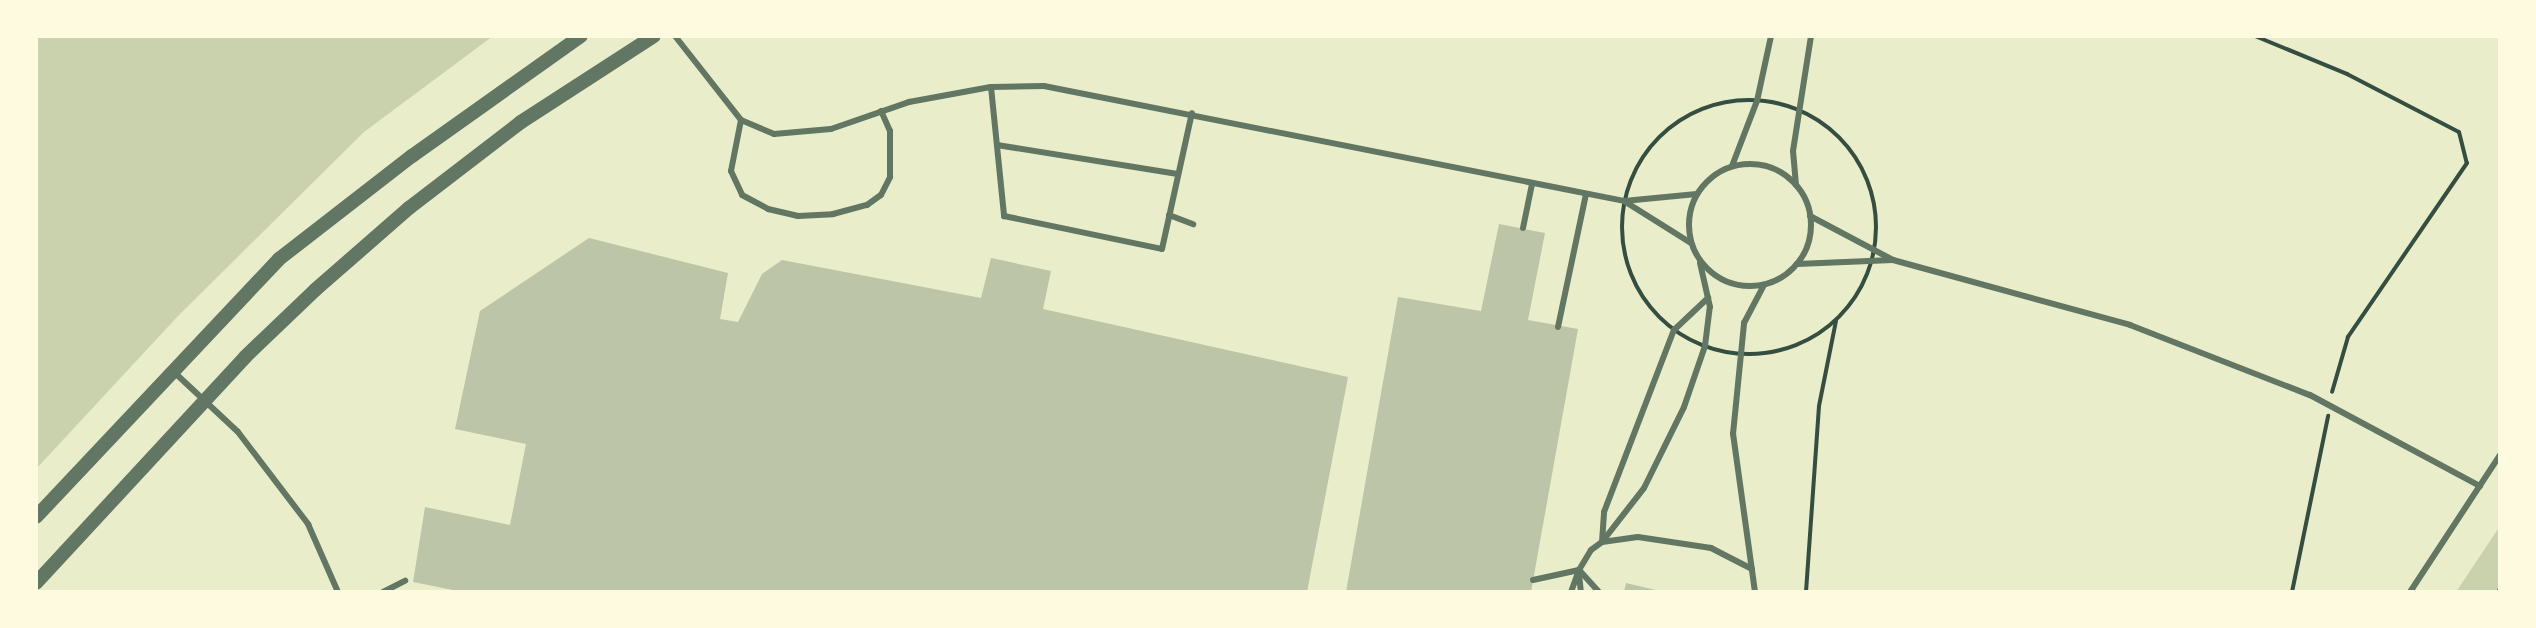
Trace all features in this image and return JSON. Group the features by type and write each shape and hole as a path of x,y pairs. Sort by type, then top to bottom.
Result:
{"street":[{"path":"549,59 561,36"},
{"path":"36,517 171,369 279,259 581,36"},
{"path":"36,583 285,319 409,208 521,122 654,36"}],"lane":[{"path":"675,36 741,120 774,134 794,136 881,111 991,87 1044,86 1624,201 1697,194 1731,167 1757,101 1771,36"},
{"path":"1797,264 1808,241 1810,216 1796,185 1793,151 1811,36"},
{"path":"991,87 1004,216 1162,249 1192,113"},
{"path":"741,120 731,171 742,195 768,209 798,216 855,208 881,195 890,162 890,131 881,111"},
{"path":"997,145 1178,174"},
{"path":"1731,167 1767,166 1796,185"},
{"path":"1523,228 1532,184"},
{"path":"1558,327 1586,194"},
{"path":"1571,592 1579,570 1644,488 1684,407 1705,346 1708,298 1699,260 1691,243 1689,218 1697,194"},
{"path":"1624,201 1691,243"},
{"path":"1169,215 1193,224"},
{"path":"1810,216 1893,260 2130,325 2330,405 2480,486"},
{"path":"1699,260 1728,282 1764,285"},
{"path":"1755,592 1733,434 1744,323 1764,285 1797,264 1893,260"},
{"path":"1602,542 1604,512 1674,330 1708,298"},
{"path":"171,369 238,432 308,524 338,592"},
{"path":"2410,592 2500,455"},
{"path":"1602,542 1673,538 1711,548 1752,569"},
{"path":"1533,580 1579,570"},
{"path":"1579,570 1581,592"},
{"path":"1579,570 1599,592"},
{"path":"383,592 405,581"}],"path":[{"path":"2255,36 2347,74 2459,132 2467,163 2348,337 2330,405 2292,592"},
{"path":"1757,101 1798,111 1834,134 1861,168 1875,211 1874,249 1860,288 1837,318 1792,347 1739,354 1705,346 1674,330 1648,304 1630,272 1622,237 1624,201 1639,164 1674,125 1722,104 1757,101"},
{"path":"1806,592 1819,406 1837,318"}],"green space":[{"path":"36,36 493,36 364,132 178,316 36,469"},
{"path":"2500,526 2500,592 2456,592"}],"building":[{"path":"1499,224 1545,233 1528,320 1578,329 1531,592 1346,592 1398,297 1481,311"},
{"path":"589,238 728,273 720,319 738,322 762,274 782,260 981,298 991,258 1051,271 1043,309 1348,377 1307,592 463,592 413,582 425,507 510,525 526,444 455,429 480,311"},
{"path":"1626,583 1660,591 1624,592"}]}
